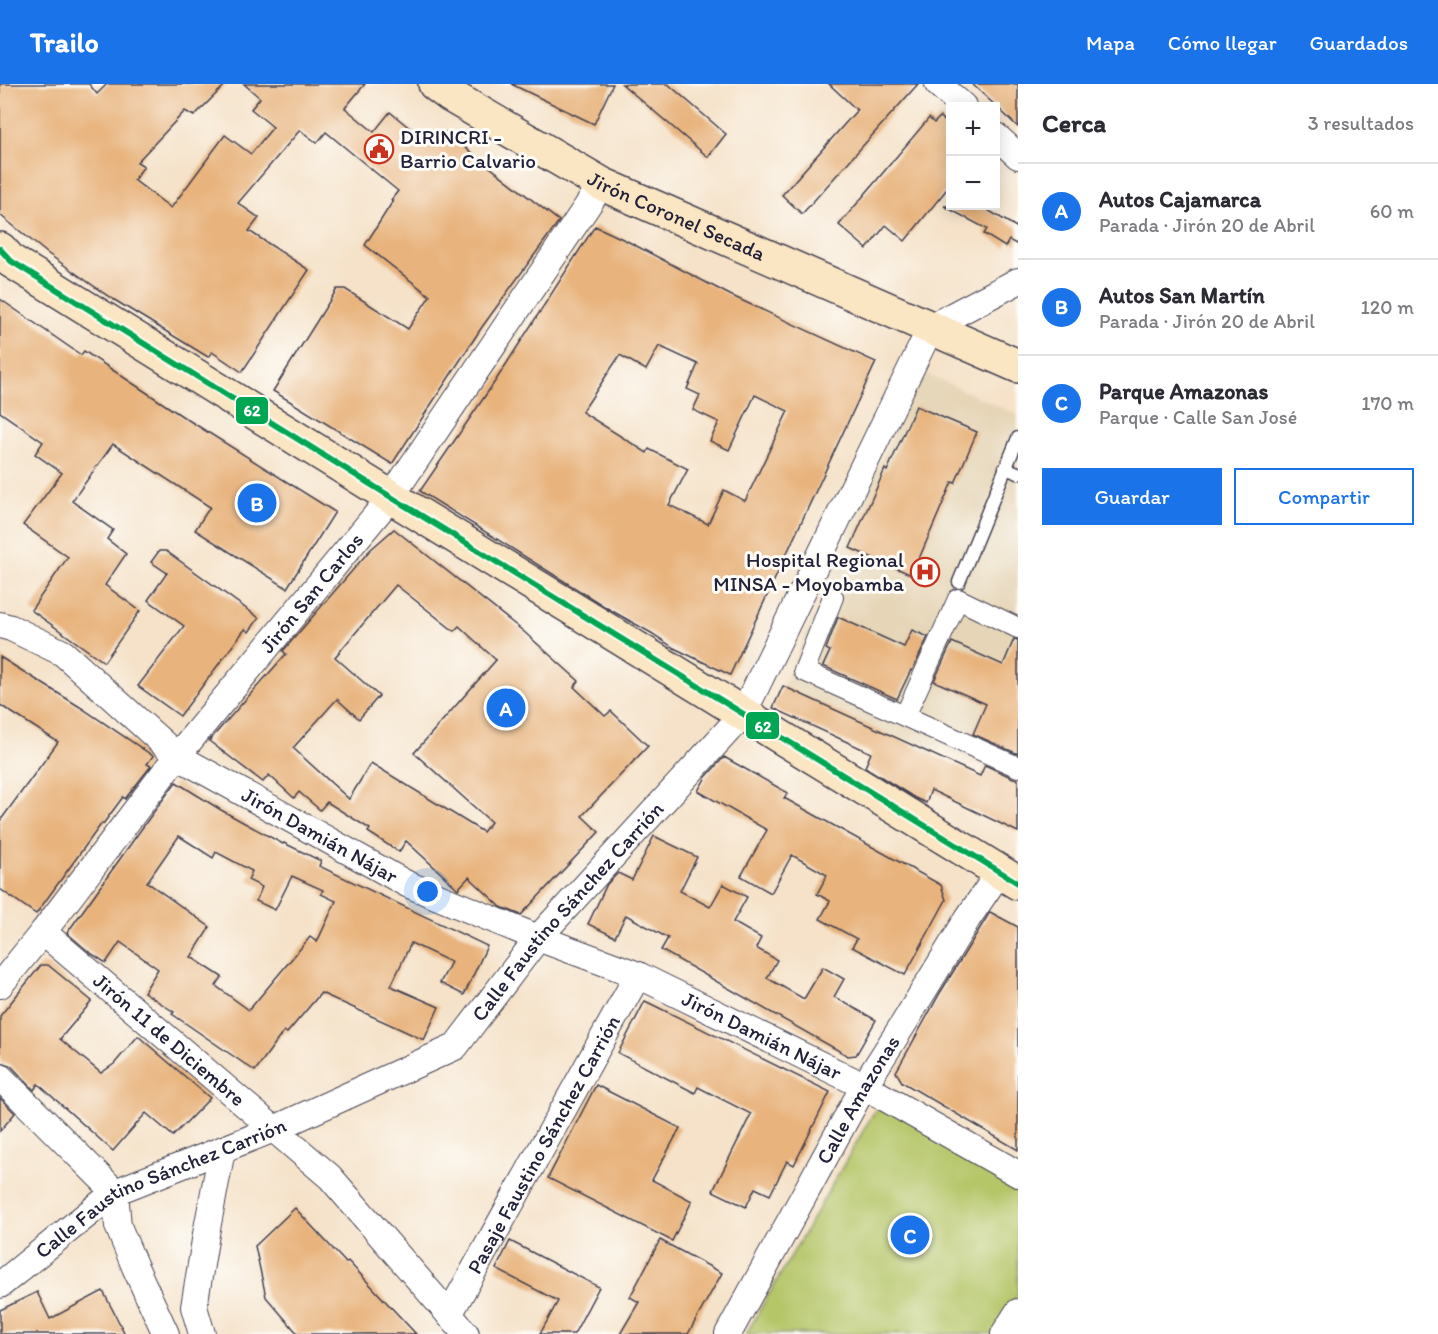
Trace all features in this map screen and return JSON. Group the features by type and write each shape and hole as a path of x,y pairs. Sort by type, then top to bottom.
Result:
{"main road":[{"name":"Jirón Coronel Secada","path":"449,88 602,184 1018,366"},
{"path":"0,249 11,261 1009,877"}],"street":[{"path":"939,84 959,102"},
{"path":"1000,140 1018,156"},
{"name":"Jirón San Carlos","path":"0,985 177,756 391,497 602,184"},
{"path":"931,327 1018,281"},
{"name":"Calle Faustino Sánchez Carrión","path":"0,1285 115,1192 274,1129 455,1047 538,939 743,714 931,327"},
{"path":"833,597 804,670 1018,767"},
{"path":"906,716 958,599 1018,628"},
{"name":"Jirón Damián Nájar","path":"0,625 63,653 177,756 407,884 538,939 638,975 864,1086 1018,1174"},
{"name":"Calle Amazonas","path":"728,1334 864,1086 968,918 1009,877"},
{"name":"Jirón 11 de Diciembre","path":"43,932 330,1177 466,1334"},
{"name":"Pasaje Faustino Sánchez Carrión","path":"448,1315 638,975"},
{"path":"0,1077 115,1192 118,1226 166,1334"},
{"path":"202,1334 194,1308 222,1150"},
{"path":"1004,1334 1018,1312"}],"lane":[{"path":"959,582 1018,438"},
{"path":"1005,468 1018,474"}],"shaded area":[{"name":"Hospital Regional MINSA - Moyobamba","path":"920,371 1018,415 1018,783 941,747 935,755 783,686"}],"green space":[{"path":"881,1100 1018,1177 1018,1294 994,1334 746,1334"}],"building":[{"path":"0,84 89,84 97,94 107,84 226,84 194,116 185,111 137,162 144,166 134,180 171,208 225,135 251,154 273,127 251,109 260,98 244,84 365,84 345,108 374,132 390,112 433,147 445,132 559,221 482,327 392,464 273,391 337,289 345,289 408,329 430,296 365,245 398,191 326,132 317,143 300,130 238,203 259,218 249,231 309,270 242,372 212,352 208,357 108,296 47,253 0,215"},
{"path":"511,84 613,84 594,124"},
{"path":"622,84 668,84 726,134 708,157"},
{"path":"829,84 918,84 802,214 782,195 857,110"},
{"path":"972,84 1018,84 1018,127 1000,110 1000,102 992,102"},
{"path":"940,117 946,122 946,190 905,241 886,225 867,249 839,225 929,118 934,123"},
{"path":"951,210 988,210 1018,228 1018,241 1016,244 1009,240 1005,247 984,234 987,229"},
{"path":"595,226 730,295 876,362 730,675 674,648 420,491 496,380","holes":["659,346 698,364 687,389 700,395 693,410 719,422 710,441 729,450 755,395 788,411 745,501 724,490 708,524 669,505 688,469 649,449 647,453 582,412 620,355 646,370"]},
{"path":"0,299 81,355 84,351 182,416 335,512 287,588 195,530 210,507 113,444 72,501 113,530 107,539 126,554 105,585 140,611 104,662 31,610 68,557 23,525 62,473 35,454 43,442 0,412"},
{"path":"916,406 977,432 955,483 952,482 912,575 850,548"},
{"path":"394,529 523,631 579,681 574,687 605,716 611,711 648,746 582,816 599,832 521,915 501,907 469,877 458,889 406,841 399,852 368,832 370,829 327,802 320,810 299,792 294,798 269,775 263,782 209,741 286,654 283,651 370,550","holes":["396,585 454,631 459,626 496,660 414,753 491,822 483,832 371,763 349,799 293,748 337,699 359,719 379,696 335,657"]},
{"path":"159,551 166,551 259,618 249,632 245,629 180,716 138,686 184,626 148,600 167,573 151,562"},
{"path":"838,617 904,647 912,630 928,637 897,699 823,666 830,651 826,649"},
{"path":"1014,639 1018,640 1018,754 973,734 986,704 934,681 952,642 1003,665"},
{"path":"0,657 153,756 147,764 151,766 102,823 36,914 0,889 0,821 58,742 0,705"},
{"path":"783,686 980,776 985,765 1018,779 1018,832 931,790 926,803 865,767 871,753 773,708"},
{"path":"724,757 788,793 784,798 941,885 946,900 905,975 852,947 857,939 820,919 830,901 817,894 827,875 792,855 771,893 741,876 767,830 698,791 706,777"},
{"path":"176,782 283,844 321,861 319,866 487,946 464,995 440,983 451,962 411,943 391,986 439,1007 424,1040 321,993 287,1033 284,1031 255,1071 144,992 158,969 120,942 106,963 67,933","holes":["179,836 213,858 216,852 252,871 248,880 262,887 256,901 275,910 292,876 323,890 321,894 336,901 317,942 310,937 249,1010 216,986 222,977 191,957 210,927 147,882"]},
{"path":"654,836 697,857 680,891 710,907 723,884 747,897 733,922 761,938 756,948 777,960 767,978 804,999 823,967 844,979 834,997 876,1020 856,1055 848,1056 661,950 668,938 626,915 615,937 588,924 607,884 618,873 632,880"},
{"path":"990,912 1018,927 1018,1150 902,1082 896,1072 940,993"},
{"path":"41,965 48,965 92,1001 60,1039 101,1073 114,1064 138,1036 210,1098 173,1136 146,1113 113,1151 38,1084 34,1090 11,1066 0,1062 0,1016"},
{"path":"645,1001 830,1092 794,1165 787,1161 770,1195 755,1188 746,1207 713,1191 751,1114 698,1087 695,1093 618,1053"},
{"path":"596,1085 680,1128 652,1180 692,1201 672,1241 548,1178"},
{"path":"0,1098 15,1113 0,1131"},
{"path":"295,1208 416,1334 298,1334 266,1297 255,1246"},
{"path":"660,1240 722,1273 688,1334 620,1334 639,1302 630,1297"},
{"path":"510,1241 599,1287 574,1334 540,1334 558,1301 496,1269"},
{"path":"103,1291 125,1334 0,1334 0,1310 37,1292 50,1319"}],"transit line":[{"name":"62","path":"0,249 11,261 1018,883"}],"place":[{"name":"DIRINCRI - Barrio Calvario","path":"379,149"},
{"name":"Autos San Martín","path":"257,503"},
{"name":"Hospital Regional MINSA - Moyobamba","path":"925,572"},
{"name":"Autos Cajamarca","path":"506,708"},
{"name":"Parque Amazonas","path":"910,1235"}]}
